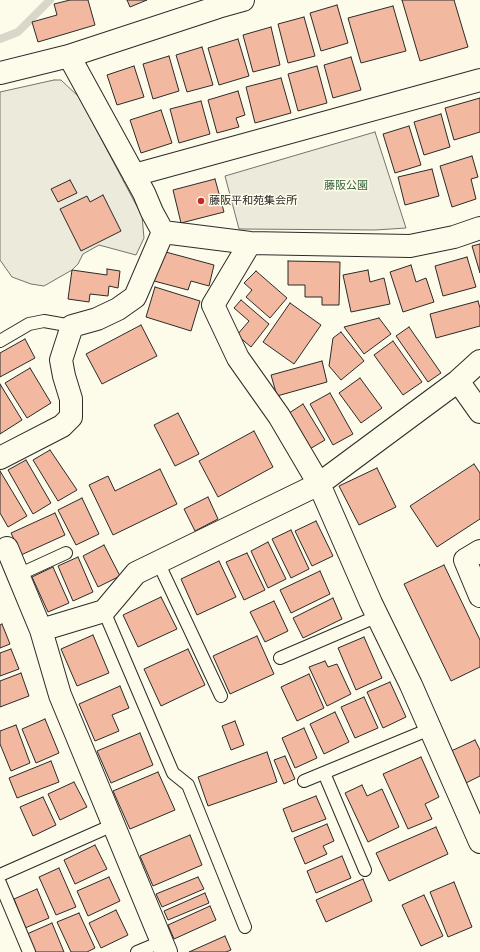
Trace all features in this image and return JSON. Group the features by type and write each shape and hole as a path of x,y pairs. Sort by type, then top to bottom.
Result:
{"street":[{"path":"0,73 69,56 243,0"},
{"path":"69,56 144,193 163,232"},
{"path":"134,175 480,80"},
{"path":"163,232 250,243 410,246 454,237 480,228"},
{"path":"0,458 62,426 71,417 71,399 61,360 72,326 97,319 118,309 135,297 163,232"},
{"path":"250,243 213,306 238,358 279,416 319,484 378,616 411,685 480,842"},
{"path":"42,630 104,611 136,574 319,484 458,381 480,361"},
{"path":"458,381 480,412"},
{"path":"7,548 42,630 60,695 164,947"},
{"path":"480,551 465,560 480,596"}],"lane":[{"path":"0,341 29,324 44,321 72,326"},
{"path":"18,575 66,553"},
{"path":"158,562 221,696"},
{"path":"104,611 173,773 188,785 245,927"},
{"path":"280,658 378,616"},
{"path":"304,781 430,729"},
{"path":"324,773 365,870"},
{"path":"0,875 113,825"},
{"path":"0,883 29,952"},
{"path":"137,952 164,947"}],"green space":[{"name":"藤阪公園","path":"375,132 406,228 375,230 239,229 225,176"}],"shaded area":[{"path":"54,80 61,80 79,97 142,216 144,238 136,255 99,245 83,254 78,264 72,270 44,286 31,284 12,277 0,260 0,92"}],"building":[{"path":"70,0 88,0 95,25 38,42 32,22 57,15 54,4"},
{"path":"127,0 147,0 130,7"},
{"path":"402,0 454,0 468,47 420,61"},
{"path":"337,5 348,43 321,51 310,13"},
{"path":"393,6 406,51 361,63 348,18"},
{"path":"304,17 315,56 288,63 278,24"},
{"path":"271,27 280,65 253,72 243,35"},
{"path":"238,39 249,76 219,85 208,48"},
{"path":"202,47 213,85 187,92 176,55"},
{"path":"169,56 179,91 153,99 143,64"},
{"path":"351,57 361,90 333,98 324,65"},
{"path":"134,66 144,97 117,105 107,75"},
{"path":"317,66 327,103 298,111 288,74"},
{"path":"281,78 291,113 255,123 246,87"},
{"path":"238,91 245,115 236,118 239,127 217,133 208,100"},
{"path":"480,98 480,132 454,140 445,108"},
{"path":"201,101 210,134 179,143 170,109"},
{"path":"161,110 172,143 141,153 130,120"},
{"path":"441,114 450,147 424,155 414,122"},
{"path":"409,126 421,165 395,173 383,134"},
{"path":"472,156 478,177 471,179 476,199 452,207 440,166"},
{"path":"432,169 439,196 405,205 398,177"},
{"path":"215,179 224,212 181,223 173,190"},
{"path":"70,180 77,193 58,202 51,189"},
{"path":"103,195 121,231 81,251 60,209 87,196 90,202"},
{"path":"480,244 480,273 472,246"},
{"path":"162,251 214,265 209,286 191,281 188,290 154,281"},
{"path":"467,257 476,287 443,296 435,266"},
{"path":"288,261 340,262 339,305 322,305 322,297 305,297 305,285 288,285"},
{"path":"411,265 416,282 426,278 434,302 403,312 390,272"},
{"path":"107,269 120,271 118,288 109,286 108,296 90,294 89,302 68,299 72,270 107,275"},
{"path":"368,270 370,282 384,278 390,304 351,312 343,275"},
{"path":"256,271 287,298 270,318 246,297 252,290 244,283"},
{"path":"155,287 200,301 191,331 146,317"},
{"path":"241,300 269,324 251,347 237,335 249,321 234,308"},
{"path":"478,301 480,308 480,326 436,338 430,314"},
{"path":"290,303 321,325 294,364 263,342"},
{"path":"379,318 391,334 364,354 344,327"},
{"path":"141,325 157,356 102,384 86,354"},
{"path":"409,327 441,373 428,382 396,336"},
{"path":"341,332 364,361 341,380 329,366 333,338"},
{"path":"25,339 35,358 0,377 0,353"},
{"path":"393,341 422,382 403,395 374,355"},
{"path":"322,361 327,382 277,396 271,375"},
{"path":"30,368 51,403 27,418 5,383"},
{"path":"360,378 382,408 361,423 339,393"},
{"path":"0,384 22,420 0,434"},
{"path":"330,393 353,434 333,445 310,404"},
{"path":"303,404 325,440 308,450 286,415"},
{"path":"178,413 199,454 175,466 154,425"},
{"path":"254,431 273,467 218,497 199,461"},
{"path":"50,450 77,490 58,501 33,460"},
{"path":"26,460 51,503 33,514 8,470"},
{"path":"474,464 480,473 480,519 437,547 410,506"},
{"path":"377,468 396,507 359,525 339,486"},
{"path":"160,469 177,504 113,535 89,485 108,476 115,491"},
{"path":"0,471 27,516 8,527 0,513"},
{"path":"208,497 218,519 195,531 184,509"},
{"path":"82,498 99,534 76,545 58,510"},
{"path":"55,513 65,535 21,555 11,533"},
{"path":"316,521 333,556 312,566 295,531"},
{"path":"291,530 309,569 291,578 272,539"},
{"path":"268,542 286,579 268,588 251,551"},
{"path":"104,545 120,576 98,587 83,556"},
{"path":"247,553 265,590 244,600 226,562"},
{"path":"78,557 93,592 73,601 58,566"},
{"path":"219,561 236,597 197,615 181,579"},
{"path":"444,565 480,640 480,667 451,681 404,584"},
{"path":"53,567 69,603 48,612 32,577"},
{"path":"320,571 330,594 291,613 280,590"},
{"path":"161,597 177,629 138,647 123,615"},
{"path":"333,598 342,619 303,638 293,618"},
{"path":"274,601 288,631 265,642 250,612"},
{"path":"2,624 10,644 0,648 0,625"},
{"path":"93,635 109,673 77,686 61,649"},
{"path":"257,636 274,674 230,694 213,656"},
{"path":"364,637 382,678 356,690 338,648"},
{"path":"11,649 19,669 0,676 0,653"},
{"path":"188,649 205,685 161,706 144,669"},
{"path":"325,661 328,667 337,664 351,694 327,706 309,667"},
{"path":"21,673 29,696 0,707 0,681"},
{"path":"309,674 324,708 297,721 281,687"},
{"path":"390,682 406,717 383,728 367,692"},
{"path":"120,686 129,708 112,715 119,731 95,741 79,704"},
{"path":"364,697 378,728 355,738 341,707"},
{"path":"335,712 349,742 324,754 310,724"},
{"path":"45,719 59,753 36,763 22,729"},
{"path":"235,721 244,745 231,750 222,726"},
{"path":"16,725 30,763 11,771 0,744 0,731"},
{"path":"304,728 317,758 295,768 282,738"},
{"path":"140,733 153,765 111,783 97,751"},
{"path":"475,740 480,750 480,776 464,784 449,752"},
{"path":"267,752 277,782 208,806 198,777"},
{"path":"285,756 295,779 284,784 274,760"},
{"path":"421,757 439,797 425,804 432,819 408,829 383,774"},
{"path":"51,761 59,782 17,798 9,778"},
{"path":"158,772 175,810 130,829 113,791"},
{"path":"74,782 87,807 60,820 48,794"},
{"path":"362,785 367,796 382,789 399,827 368,842 345,793"},
{"path":"316,796 326,819 292,832 283,809"},
{"path":"43,797 56,825 33,836 20,807"},
{"path":"327,824 334,841 323,846 327,854 305,864 294,838"},
{"path":"436,827 448,854 389,881 376,853"},
{"path":"190,835 202,865 153,886 140,856"},
{"path":"95,845 107,869 75,884 64,860"},
{"path":"342,856 351,878 316,893 307,871"},
{"path":"59,868 76,907 56,915 39,877"},
{"path":"109,877 120,901 88,916 77,891"},
{"path":"198,877 204,889 162,907 156,894"},
{"path":"363,879 372,901 326,922 316,900"},
{"path":"454,882 472,927 448,937 430,892"},
{"path":"37,889 49,918 25,928 14,899"},
{"path":"205,893 209,903 168,920 164,911"},
{"path":"424,895 443,936 421,946 402,905"},
{"path":"210,906 216,920 174,939 168,925"},
{"path":"116,910 128,935 101,948 89,923"},
{"path":"79,913 95,948 87,952 71,952 57,922"},
{"path":"52,923 64,952 35,952 27,934"},
{"path":"225,936 231,950 226,952 189,952"}],"waterway":[{"path":"0,39 18,32 50,0"}],"place":[{"name":"藤阪平和苑集会所","path":"201,201"}]}
